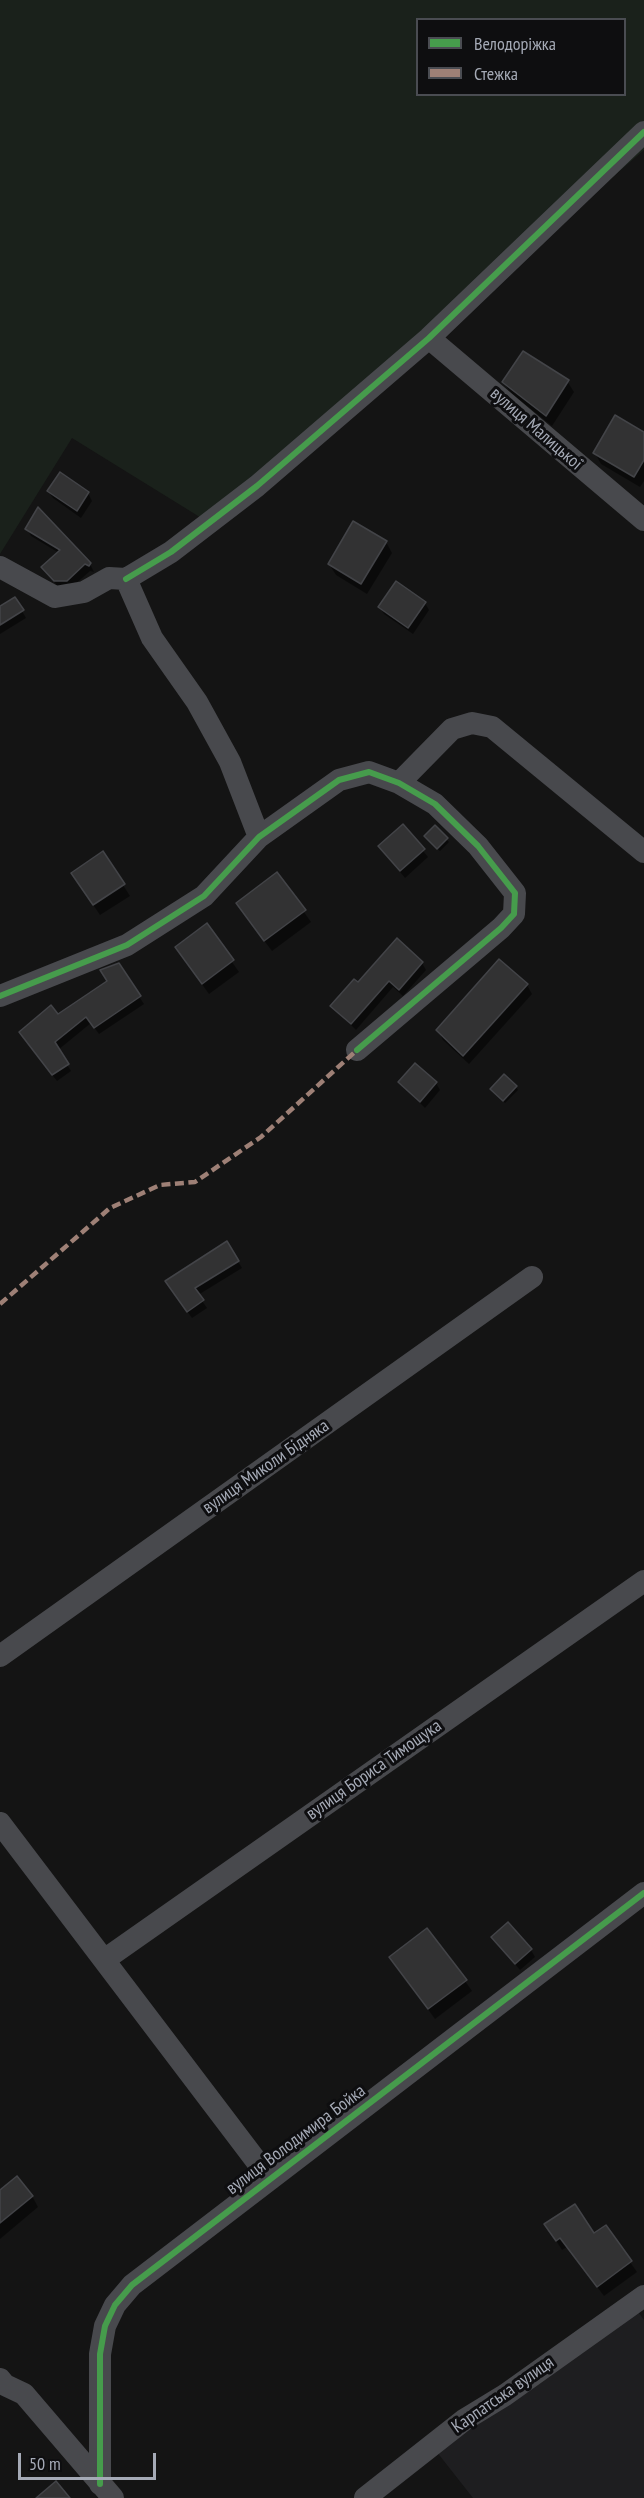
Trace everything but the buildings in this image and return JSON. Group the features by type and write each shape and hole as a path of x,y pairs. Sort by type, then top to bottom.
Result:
{"street":[{"path":"0,567 55,597 84,592 109,578 126,579 171,552 256,486 429,338 644,132"},
{"name":"вулиця Малицької","path":"429,338 644,519"},
{"path":"126,579 152,638 197,702 230,762 259,837"},
{"path":"399,783 452,729 472,723 492,727 644,852"},
{"path":"0,996 127,945 204,896 259,837 339,780 369,772 399,783 435,804 478,846 515,893 514,914 501,928 357,1050"},
{"name":"вулиця Миколи Бідняка","path":"0,1656 532,1277"},
{"name":"вулиця Бориса Тимощука","path":"104,1960 644,1581"},
{"path":"0,1823 270,2179"},
{"name":"вулиця Володимира Бойка","path":"106,2491 100,2354 105,2326 115,2305 132,2285 644,1893"},
{"name":"Карпатська вулиця","path":"365,2498 464,2420 505,2395 644,2296"},
{"path":"2,2384 24,2394 106,2491"}],"shaded area":[{"path":"0,0 644,0 644,150 211,524 72,438 0,554"},
{"path":"628,2298 644,2320 644,2498 473,2498 429,2442"}],"marked path":[{"path":"0,1304 110,1208 160,1185 195,1182 261,1137 357,1050"}],"cycle path":[{"path":"126,579 171,552 257,486 429,338 644,132"},
{"path":"0,996 127,945 204,896 259,837 339,780 369,772 399,783 435,804 478,846 515,893 514,914 501,928 357,1050"},
{"path":"100,2484 100,2354 105,2326 115,2305 132,2285 644,1893"}]}
